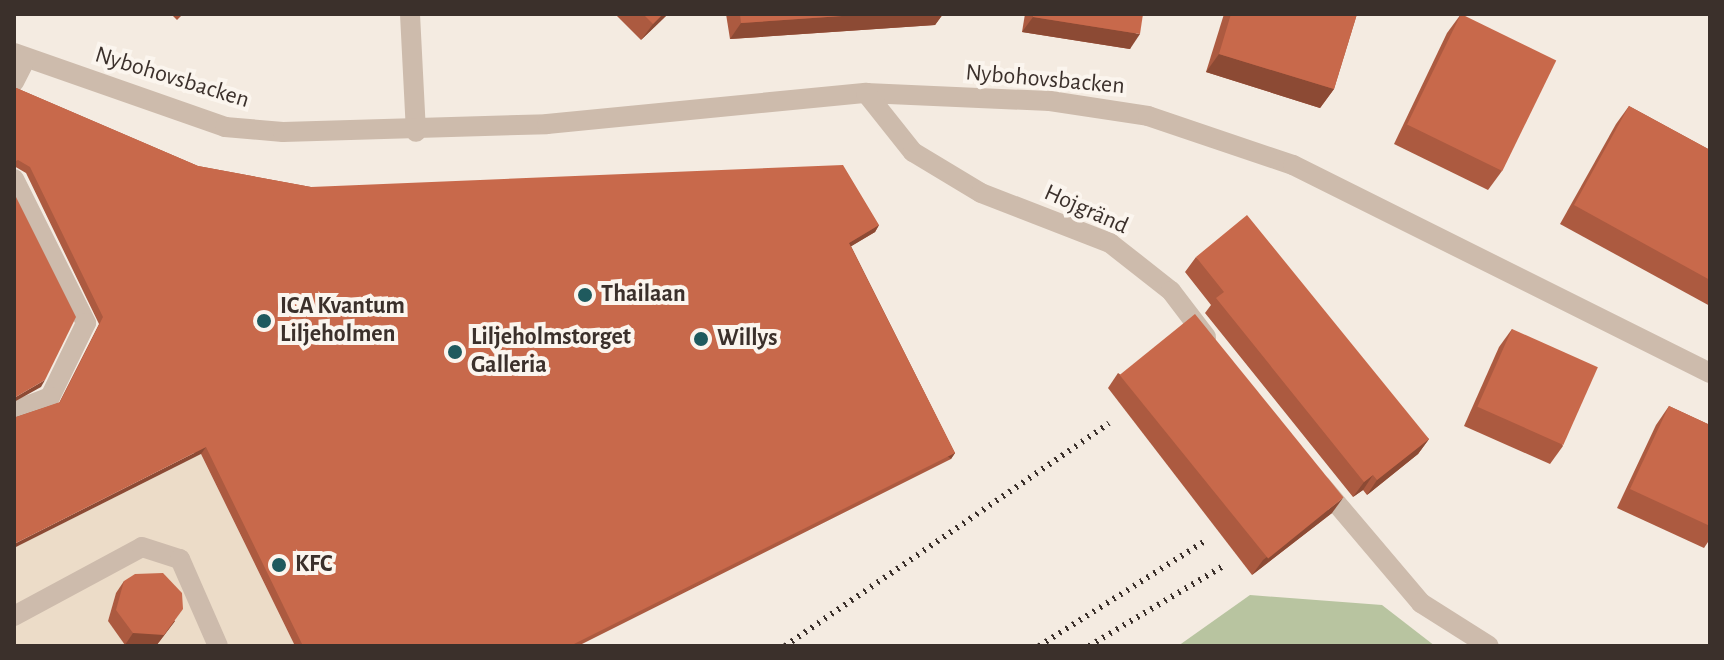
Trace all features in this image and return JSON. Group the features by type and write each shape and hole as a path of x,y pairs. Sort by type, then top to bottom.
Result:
{"street":[{"path":"410,14 416,132"},
{"path":"14,82 20,55"},
{"name":"Nybohovsbacken","path":"20,55 225,127 416,132 866,93 1050,101 1177,126 1293,165 1710,373"},
{"name":"Hojgränd","path":"866,93 913,152 981,193 1110,243 1171,291 1218,352"},
{"path":"14,179 86,323 50,397 14,411"},
{"path":"1302,461 1421,603 1489,646"},
{"path":"14,616 142,547 180,559 218,646"}],"green space":[{"path":"1250,595 1382,605 1435,646 1178,646"}],"shaded area":[{"path":"201,454 295,646 156,646 175,621 174,605 116,593 108,621 129,646 14,646 14,548"}],"building":[{"path":"643,14 663,14 653,24"},
{"path":"740,14 871,14 741,23"},
{"path":"1033,14 1143,14 1140,34 1033,17"},
{"path":"1231,14 1357,14 1334,89 1219,54"},
{"path":"1461,14 1556,60 1502,171 1407,125"},
{"name":"Liljeholmstorget Galleria","path":"14,87 198,166 311,187 843,165 879,225 849,243 955,453 570,646 303,646 206,447 14,544 14,415 16,417 60,402 103,317 30,167 18,160 14,162"},
{"path":"1629,106 1710,150 1710,280 1574,205"},
{"path":"14,193 76,317 45,380 14,398"},
{"path":"1247,215 1429,439 1377,480 1373,475 1364,482 1216,298 1224,292 1196,257"},
{"path":"1195,314 1344,497 1268,558 1120,375"},
{"path":"1512,329 1598,367 1563,445 1477,407"},
{"path":"1669,406 1710,425 1710,526 1630,489"},
{"path":"163,573 182,593 183,609 164,635 133,633 116,610 124,581 135,574"}],"railway":[{"path":"785,646 1109,423"},
{"path":"1039,646 1205,541"},
{"path":"1089,646 1225,565"}],"place":[{"name":"Thailaan","path":"585,295"},
{"name":"ICA Kvantum Liljeholmen","path":"264,321"},
{"name":"Willys","path":"701,339"},
{"name":"Liljeholmstorget Galleria","path":"455,352"},
{"name":"KFC","path":"279,565"}]}
